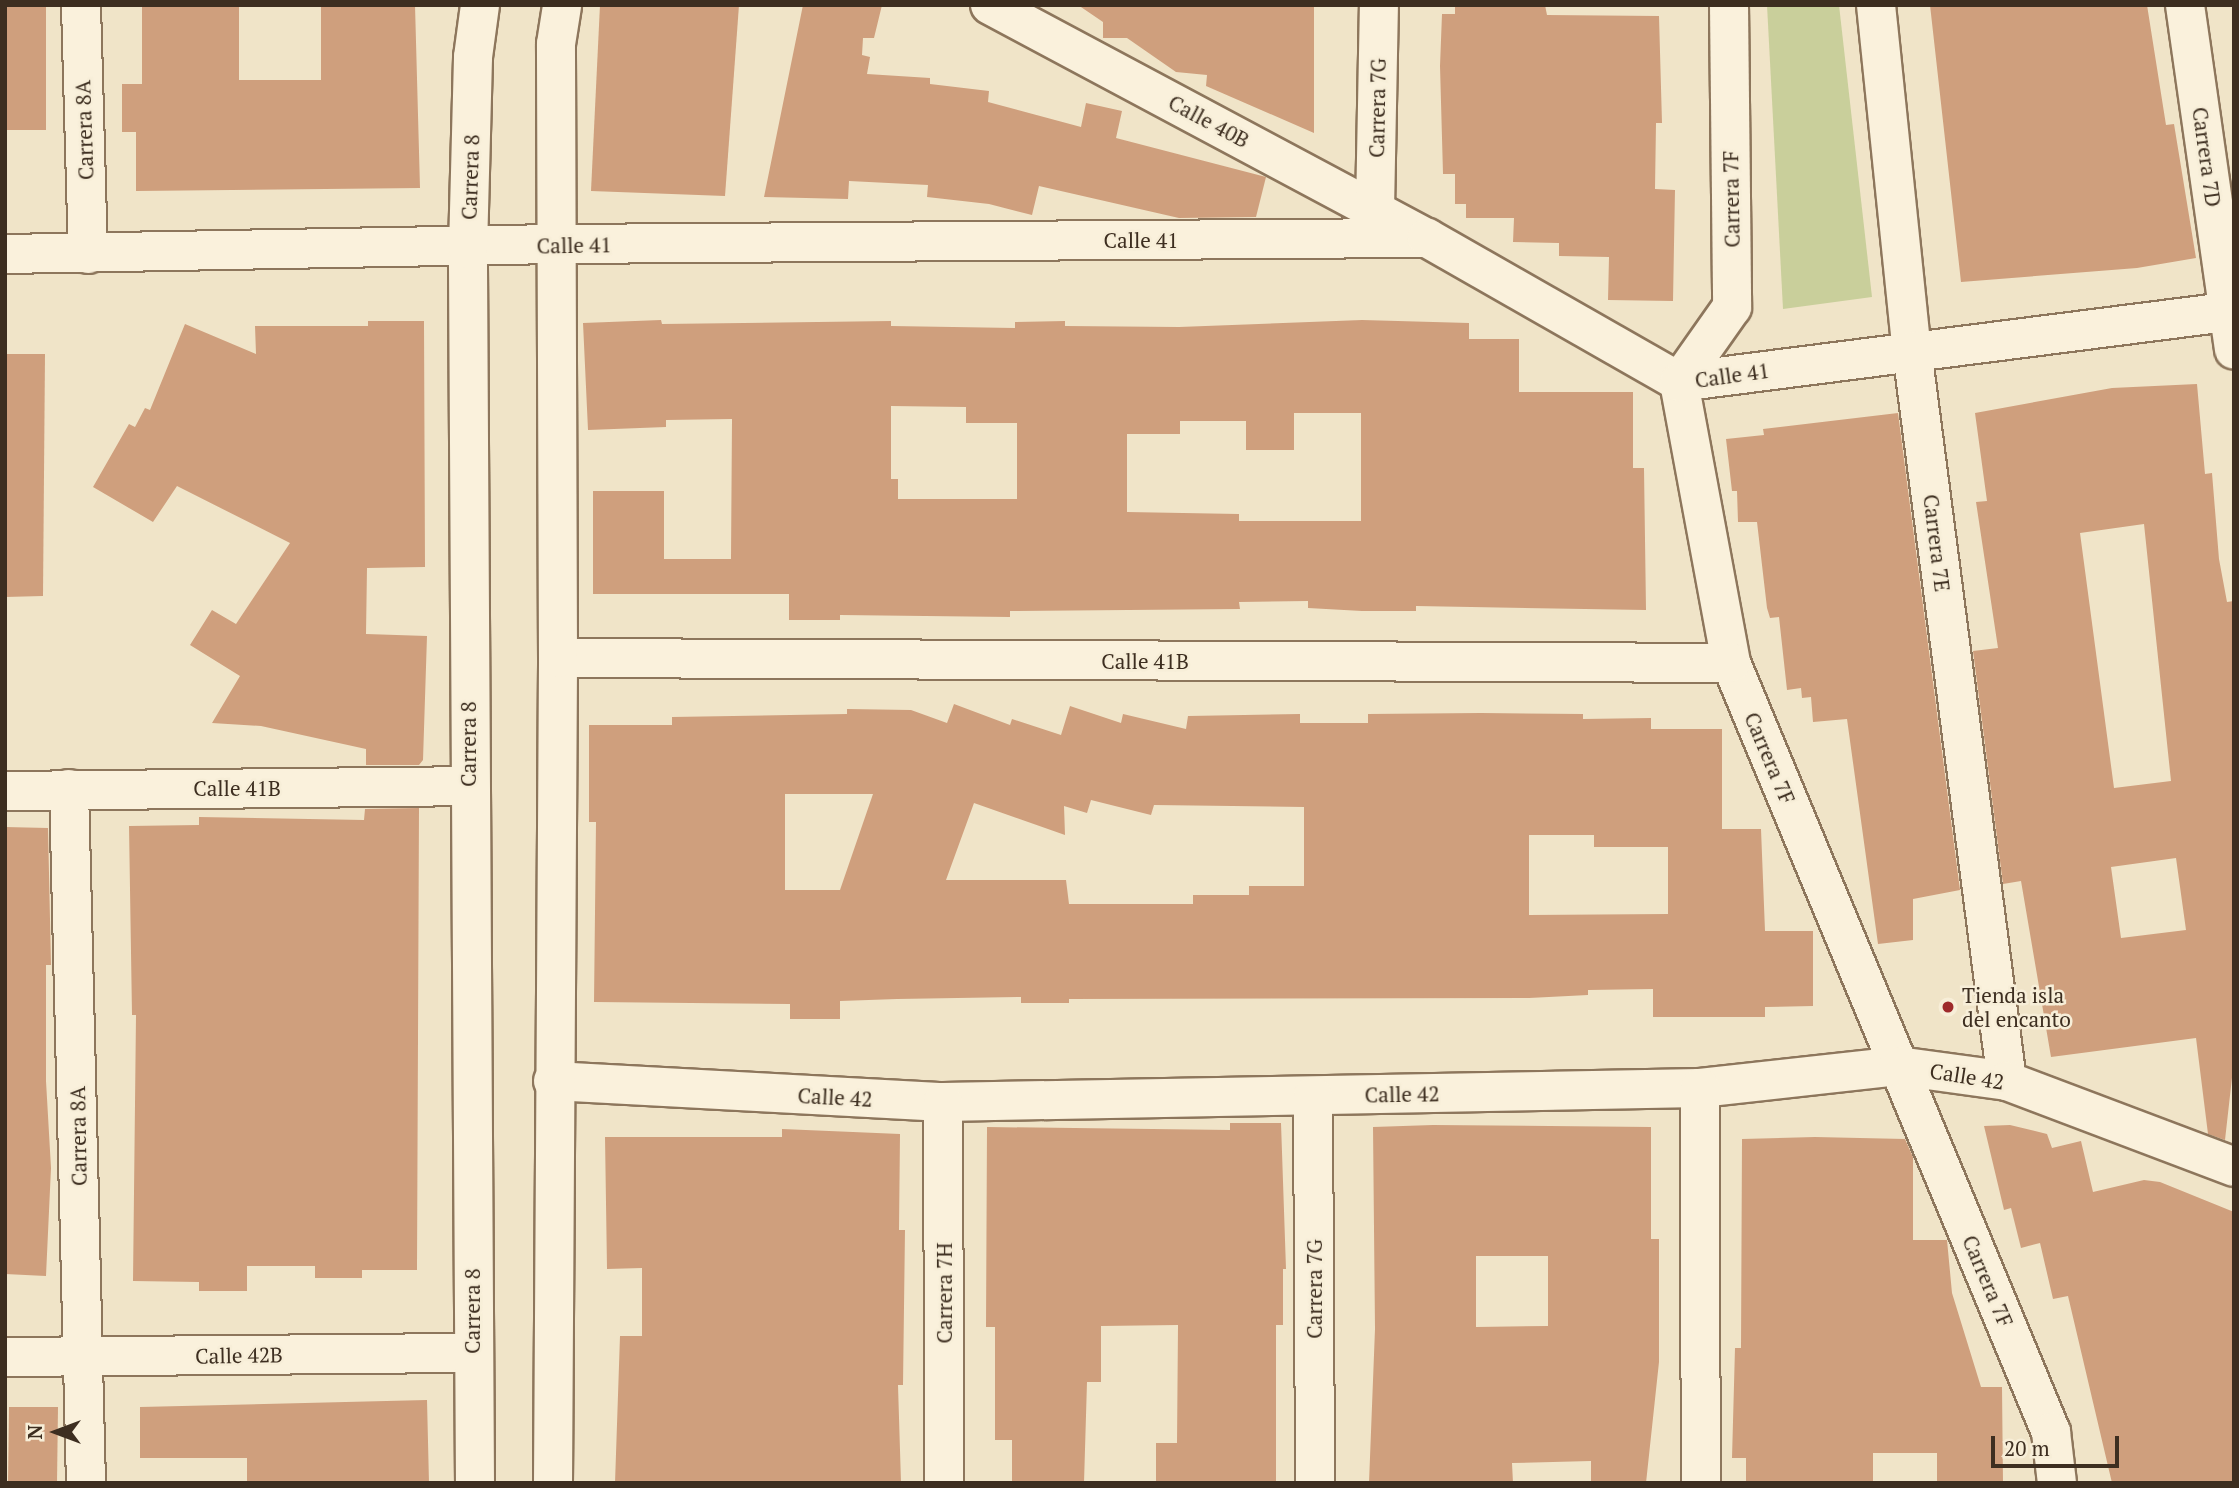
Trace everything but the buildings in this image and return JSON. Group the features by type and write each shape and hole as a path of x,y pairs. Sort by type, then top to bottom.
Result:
{"street":[{"name":"Carrera 8A","path":"81,5 88,254"},
{"name":"Carrera 8","path":"475,1483 468,786 468,249 473,57 480,5"},
{"path":"553,1483 553,1081 558,658 556,44 562,5"},
{"name":"Calle 40B","path":"990,5 1044,19 1427,238"},
{"name":"Carrera 7G","path":"1375,210 1379,5"},
{"name":"Carrera 7F","path":"1729,5 1732,307 1679,382 1731,663 2051,1432 2057,1483"},
{"name":"Carrera 7E","path":"1875,5 1912,351 2007,1081"},
{"name":"Carrera 7D","path":"2185,5 2231,311 2234,350"},
{"name":"Calle 41","path":"5,254 468,249 557,244 1427,238 1679,382 2231,311"},
{"name":"Calle 41B","path":"558,658 1731,663"},
{"name":"Calle 41B","path":"5,791 468,786"},
{"name":"Carrera 8A","path":"69,789 86,1483"},
{"name":"Calle 42","path":"553,1081 943,1102 1700,1088 1898,1066 2007,1081 2234,1167"},
{"path":"1700,1088 1702,1483"},
{"name":"Carrera 7G","path":"1313,1096 1315,1483"},
{"name":"Carrera 7H","path":"943,1102 944,1483"},
{"name":"Calle 42B","path":"5,1357 472,1353"}],"green space":[{"path":"1767,5 1839,5 1872,297 1783,309"}],"place":[{"name":"Tienda isla del encanto","path":"1948,1007"}]}
